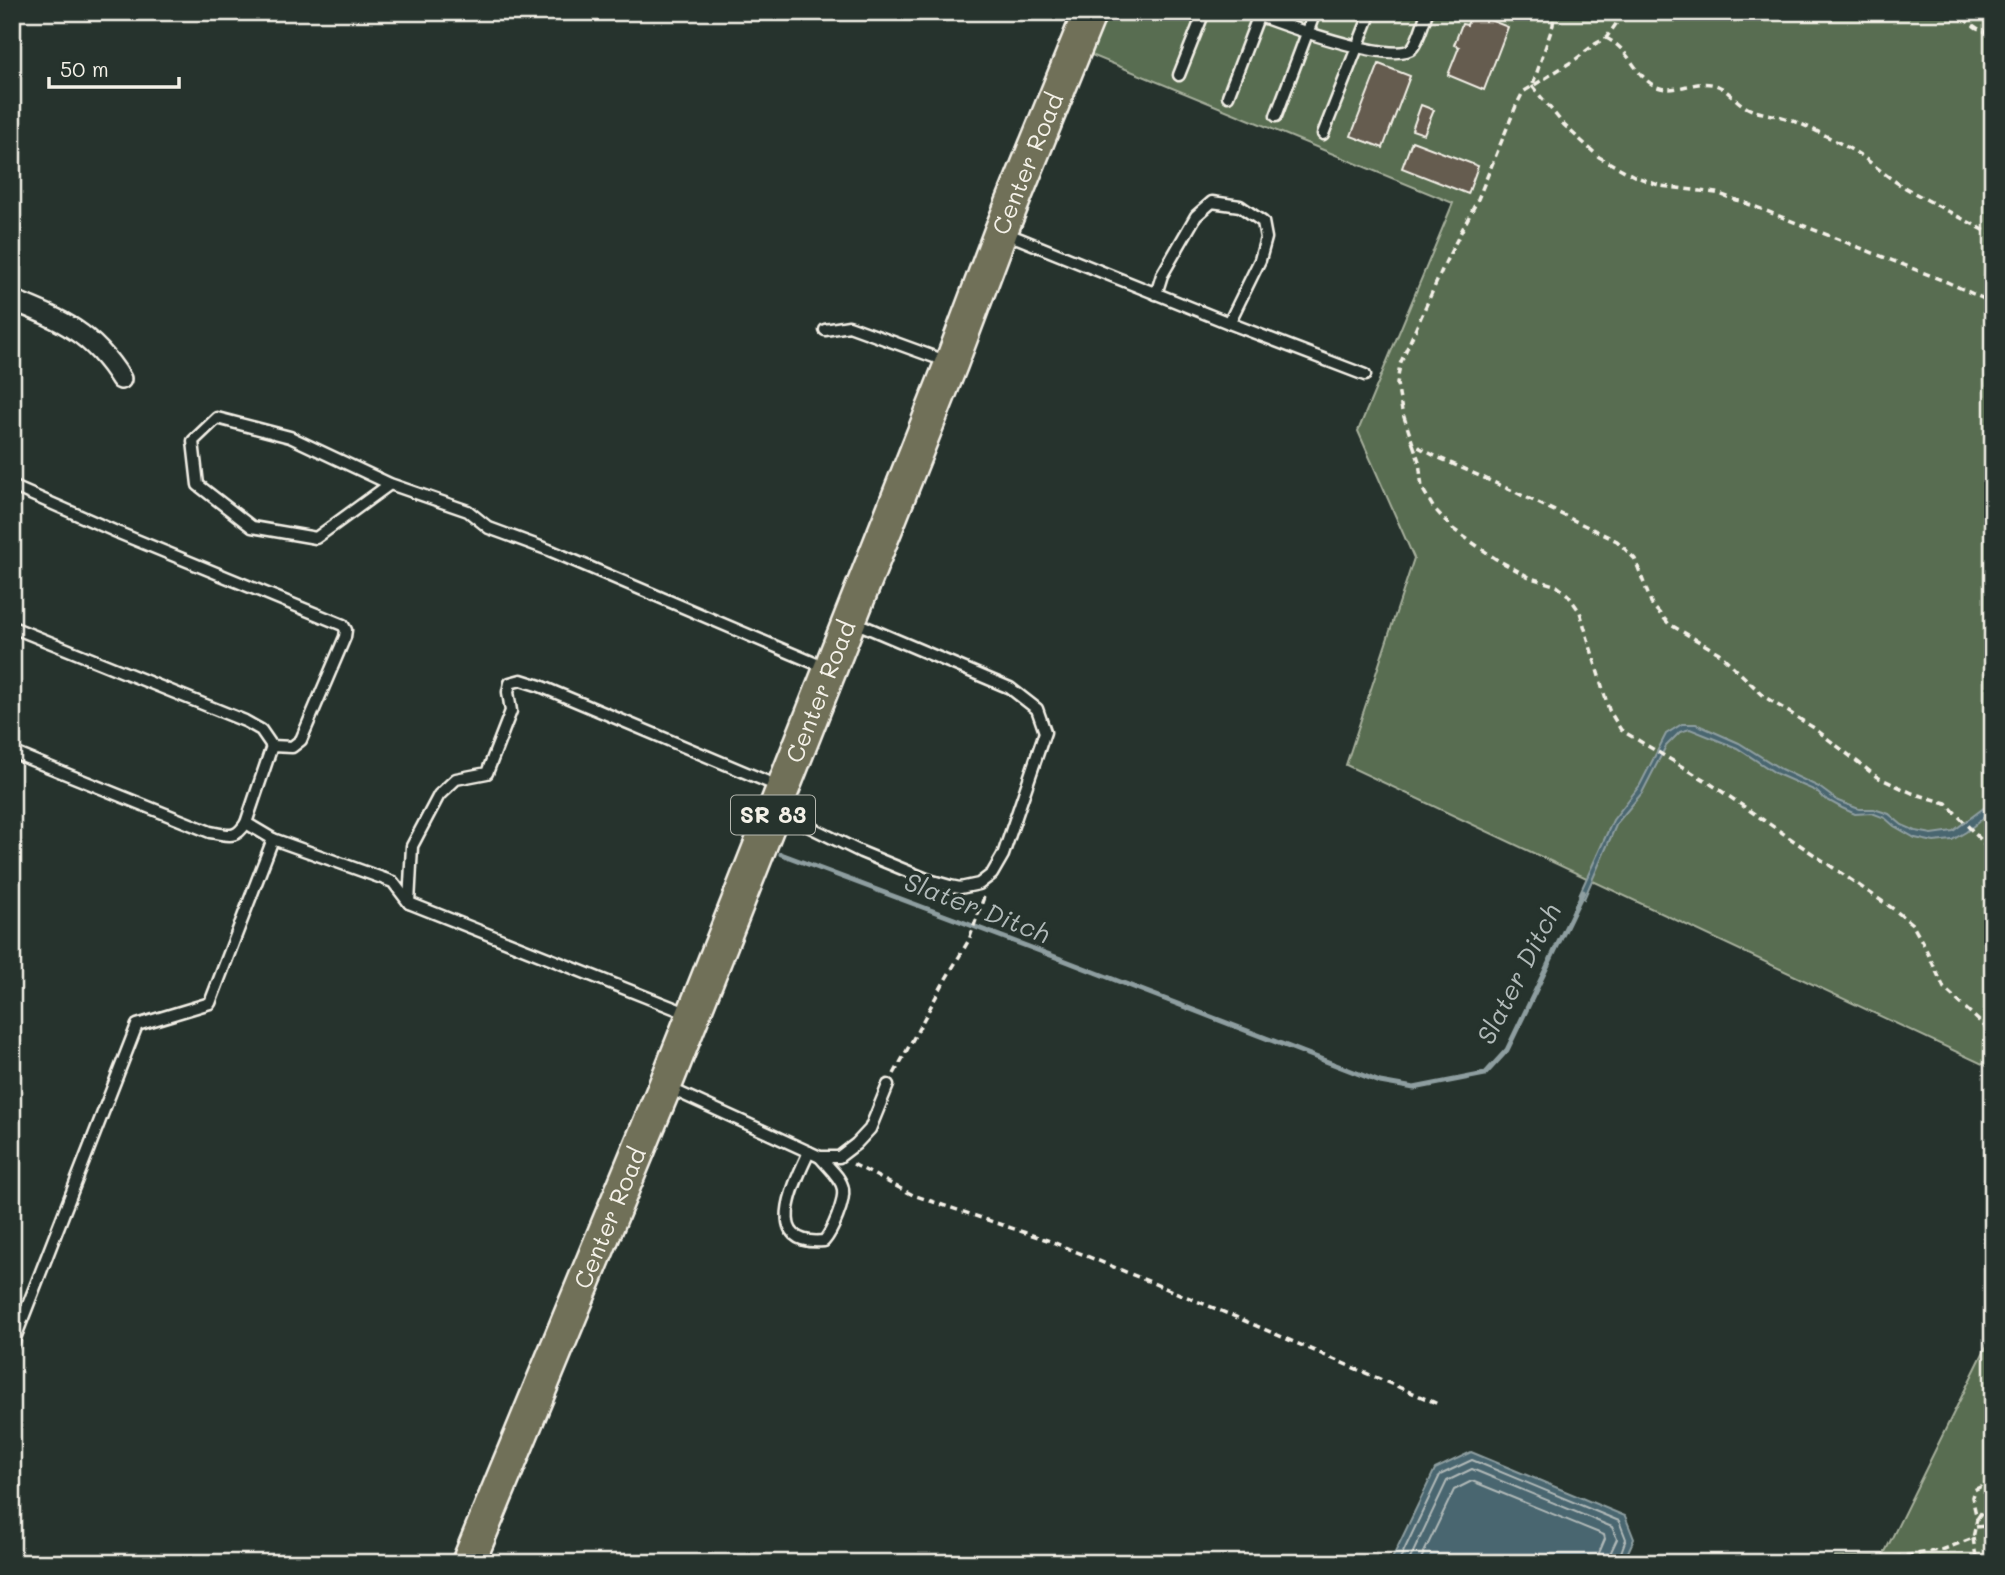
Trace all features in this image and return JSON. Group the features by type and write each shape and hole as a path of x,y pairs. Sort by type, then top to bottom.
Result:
{"main road":[{"name":"Center Road","path":"468,1563 665,1086 951,364 1001,231 1090,12"}],"street":[{"path":"12,300 65,323 83,334 108,359 121,379"}],"lane":[{"path":"1179,75 1204,12"},
{"path":"1276,116 1315,12"},
{"path":"1323,134 1371,12"},
{"path":"1228,96 1256,13 1308,33 1358,47 1403,53 1413,48 1427,12"},
{"path":"1156,294 1163,275 1196,216 1212,202 1240,206 1263,222 1266,238 1260,260 1229,323"},
{"path":"1001,231 1365,375"},
{"path":"825,330 849,326 951,364"},
{"path":"390,484 316,538 252,527 198,485 193,441 217,418 290,437 390,484 468,511 489,528 549,550 830,670"},
{"path":"12,486 343,625 346,630 345,637 301,740 292,747 272,746"},
{"path":"409,903 412,846 439,795 456,779 487,773 511,711 508,692 510,683 521,680 540,686 779,799 861,852 950,886 960,888 979,884 992,874 1003,855 1045,732 1037,709 1010,688 850,620"},
{"path":"12,627 245,721 261,730 272,746"},
{"path":"12,752 210,832 232,835 240,833 246,823 272,746"},
{"path":"246,823 273,839 393,882 409,903 692,1016"},
{"path":"12,1346 137,1025 210,1003 273,839"},
{"path":"665,1086 820,1157 839,1157 870,1129 888,1085"},
{"path":"809,1152 790,1193 787,1220 791,1230 800,1238 812,1242 824,1241 830,1234 842,1201 843,1189 839,1180 820,1157"}],"path":[{"path":"1532,86 1553,25 1554,12"},
{"path":"1619,12 1616,24 1606,38 1523,92 1478,199 1446,261 1400,364 1397,384 1402,411 1419,461 1422,488 1433,507 1453,529 1496,559 1531,578 1557,586 1568,595 1580,612 1609,710 1621,730 1708,782 1821,858 1912,924 1944,988 1993,1034"},
{"path":"1953,12 1993,35"},
{"path":"1606,38 1627,53 1645,79 1658,88 1674,88 1703,82 1719,86 1751,110 1793,120 1833,139 1899,184 1993,235"},
{"path":"1532,86 1564,125 1599,157 1634,176 1661,186 1716,193 1751,205 1849,241 1993,303"},
{"path":"1413,444 1617,541 1635,559 1652,605 1669,624 1719,653 1765,697 1814,728 1877,777 1912,793 1946,803 1983,842 1993,866"},
{"path":"888,1085 969,940 980,912"},
{"path":"839,1157 913,1195 1051,1241 1438,1404"},
{"path":"1977,1519 1987,1504 1986,1492 1980,1487 1974,1490 1972,1497 1977,1519 1973,1538 1977,1563"},
{"path":"1976,1527 1993,1525"},
{"path":"1884,1563 1889,1558 1942,1550 1973,1538"}],"green space":[{"path":"1105,12 1993,12 1993,1069 1346,765 1414,558 1358,431 1453,203 1089,54"},
{"path":"1993,1333 1993,1563 1832,1563 1835,1557 1883,1556"}],"water":[{"path":"1682,724 1696,724 1739,743 1781,769 1819,787 1838,801 1859,809 1874,809 1889,814 1902,825 1916,831 1932,834 1953,831 1993,801 1993,810 1952,840 1934,842 1915,838 1885,818 1872,813 1855,814 1822,797 1816,791 1777,774 1737,748 1690,729 1680,732 1666,746 1642,793 1617,823 1584,899 1579,895 1613,820 1640,785 1666,734"},
{"path":"1471,1452 1625,1516 1634,1539 1623,1563 1390,1563 1435,1469"}],"building":[{"path":"1472,13 1508,27 1484,90 1448,75 1459,47 1454,45 1462,24 1467,25"},
{"path":"1379,64 1410,76 1383,148 1351,136"},
{"path":"1421,105 1434,110 1424,134 1412,130"},
{"path":"1412,141 1478,166 1468,194 1402,168"}],"waterway":[{"name":"Slater Ditch","path":"781,854 1380,1082 1414,1088 1485,1074 1507,1050 1583,892"}]}
